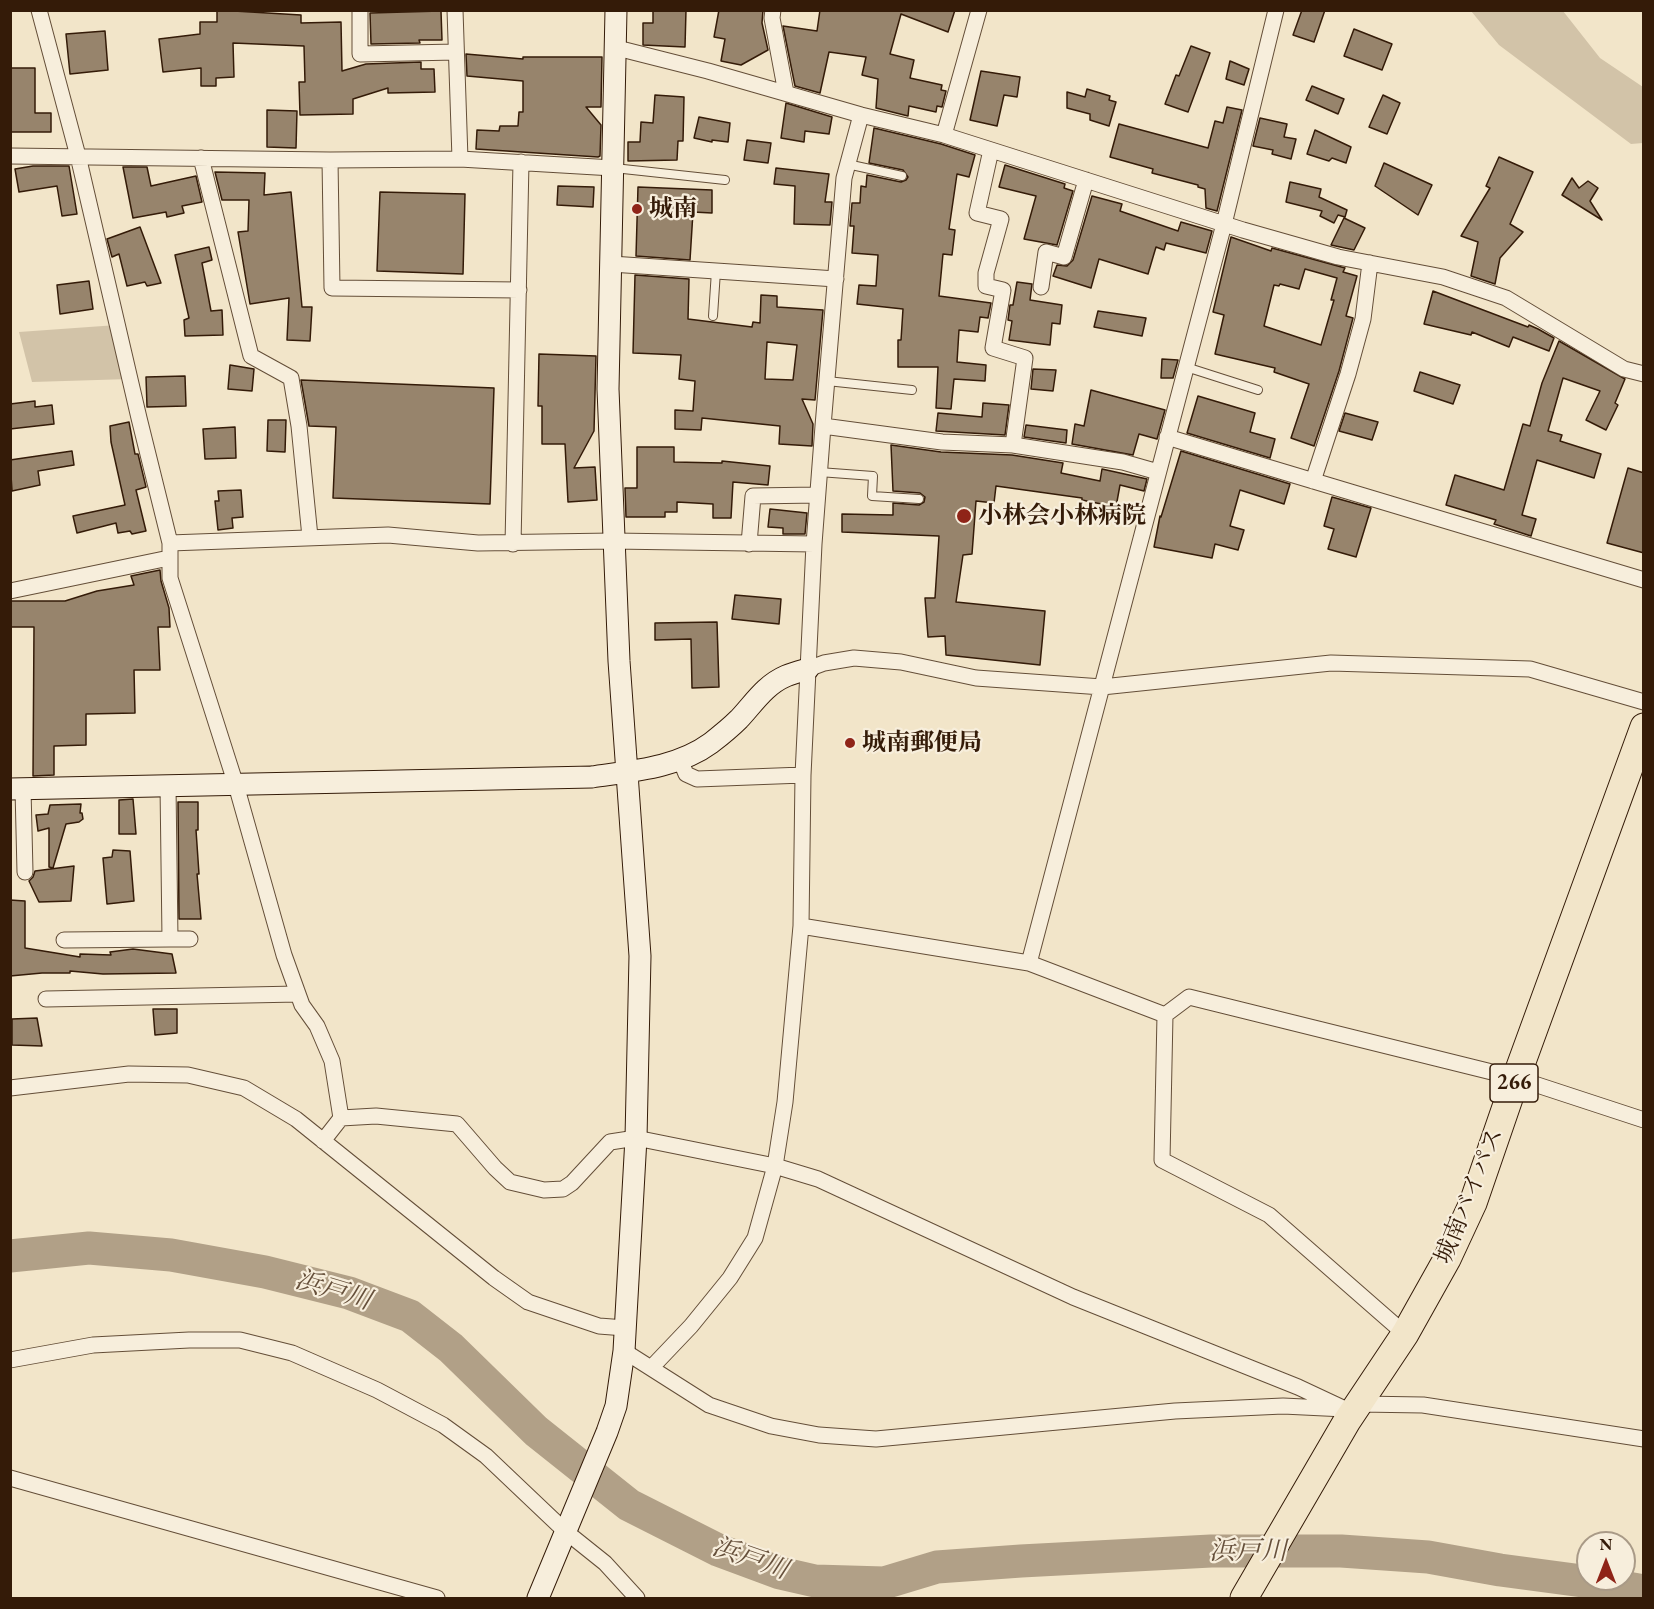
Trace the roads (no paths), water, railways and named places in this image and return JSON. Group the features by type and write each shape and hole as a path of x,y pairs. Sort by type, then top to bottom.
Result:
{"highway":[{"name":"城南バイパス","path":"1244,1599 1351,1411 1405,1334 1447,1259 1473,1203 1644,727"}],"street":[{"path":"39,10 78,156 170,551 170,578 236,785 284,955 302,1005 317,1026 332,1061 341,1118 323,1141"},
{"path":"360,10 360,54 456,52"},
{"path":"455,10 460,159"},
{"path":"538,1599 574,1507 607,1432 615,1406 624,1351 636,1138 640,956 626,772 613,542 608,389 616,10"},
{"path":"773,10 772,18 786,93"},
{"path":"944,135 979,10"},
{"path":"1029,963 1224,224 1276,10"},
{"path":"616,48 861,115 944,135 1224,224 1338,257 1443,277 1506,298 1624,369 1644,374"},
{"path":"652,1367 691,1326 730,1278 755,1238 775,1166 785,1102 801,926 803,775 819,472 844,178 861,115"},
{"path":"991,150 977,213 1001,219 986,273 986,286 1004,290 993,348 1025,358 1013,445"},
{"path":"10,156 330,160 460,159 613,168"},
{"path":"201,158 251,356 291,378 299,426 310,537"},
{"path":"330,160 332,288 519,290"},
{"path":"513,544 521,162"},
{"path":"1041,287 1046,252 1064,257 1086,180"},
{"path":"1313,481 1348,374 1363,319 1370,263"},
{"path":"611,264 836,279"},
{"path":"823,426 942,442 1013,445 1123,462 1158,472"},
{"path":"1167,437 1644,580"},
{"path":"749,544 753,496 818,495"},
{"path":"10,591 170,551 310,537 388,535 513,544 613,542 814,544"},
{"path":"25,872 17,789 592,777 626,772 680,759 709,744 738,720 761,692 785,676 824,663 854,658 901,662 976,678 1102,687 1343,663 1530,669 1644,702"},
{"path":"680,759 686,774 697,779 803,775"},
{"path":"168,786 170,939"},
{"path":"801,926 1029,963 1165,1015"},
{"path":"64,940 190,939"},
{"path":"46,999 298,994"},
{"path":"1165,1015 1189,997 1516,1078 1644,1120"},
{"path":"1165,1015 1162,1160 1269,1215 1405,1334"},
{"path":"10,1088 129,1074 188,1075 244,1088 296,1119 494,1278 528,1302 599,1326 625,1328"},
{"path":"341,1118 376,1116 457,1124 510,1182 544,1190 563,1189 572,1183 610,1142 636,1138 775,1166 818,1179 1073,1297 1298,1387 1351,1411"},
{"path":"10,1360 93,1346 189,1340 240,1340 292,1353 377,1390 443,1425 486,1456 565,1531 605,1563 637,1599"},
{"path":"624,1351 709,1405 771,1426 819,1436 876,1439 1175,1411 1283,1406 1351,1411 1424,1405 1644,1439"},
{"path":"10,1478 437,1599"}],"lane":[{"path":"847,164 902,176"},
{"path":"613,168 725,180"},
{"path":"713,316 716,271"},
{"path":"1186,367 1258,390"},
{"path":"827,381 912,390"},
{"path":"819,472 873,476 872,496 919,499"}],"waterway":[{"name":"浜戸川","path":"10,1256 89,1248 171,1255 265,1272 349,1293 410,1316 451,1348 536,1431 629,1505 718,1550 780,1573 815,1581 884,1583 937,1567 1021,1561 1211,1551 1341,1551 1428,1557 1644,1591"}],"place":[{"name":"城南","path":"637,209"},
{"name":"小林会小林病院","path":"964,516"},
{"name":"城南郵便局","path":"850,743"}]}
